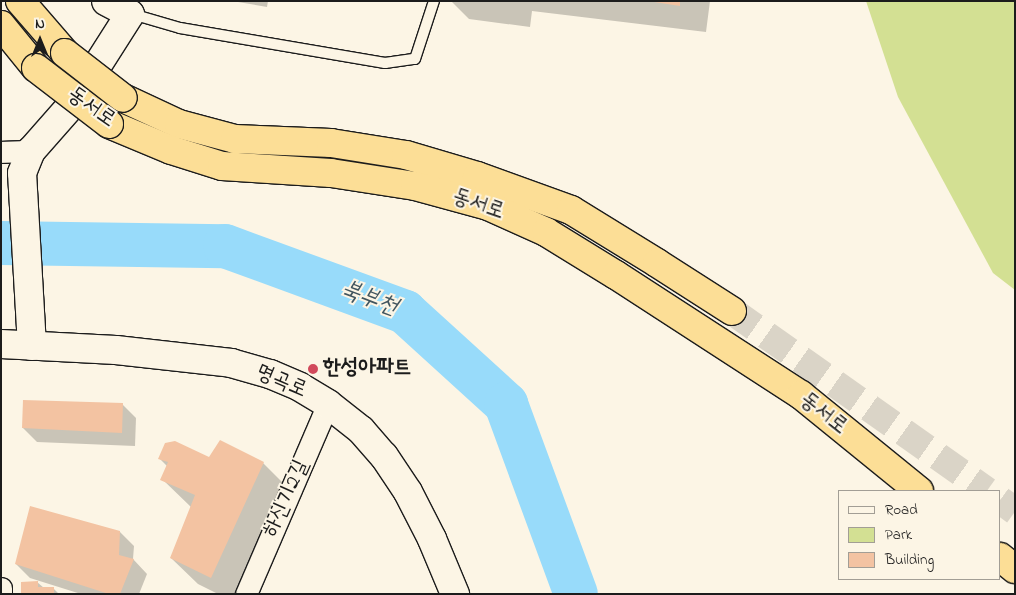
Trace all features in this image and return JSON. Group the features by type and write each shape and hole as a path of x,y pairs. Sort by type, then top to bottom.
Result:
{"highway":[{"name":"동서로","path":"20,1 65,53 123,98 178,124 235,139 331,143 406,155 477,176 570,210 657,262 732,312"},
{"name":"동서로","path":"1,25 36,68 109,124 171,150 222,166 331,173 415,186 488,206 546,232 616,274 801,395 918,490"},
{"path":"1001,558 1015,569"}],"main road":[{"path":"32,346 28,281 27,162 74,102 132,8 106,1"},
{"name":"명곡로","path":"1,344 116,350 232,363 270,374 300,387 328,404 361,430 384,456 403,485 432,539 455,594"}],"street":[{"path":"1,152 27,162"},
{"name":"하신기2길","path":"246,594 328,404"},
{"path":"1,588 2,594"}],"lane":[{"path":"132,8 180,28 385,63 415,59 434,1"}],"green space":[{"path":"866,1 1015,1 1015,290 993,273 898,97"}],"building":[{"path":"648,1 680,1 680,6"},
{"path":"23,400 123,403 122,433 22,428"},
{"path":"220,440 264,462 211,578 170,558 195,495 160,480 168,462 158,459 165,443 175,441 209,457"},
{"path":"30,506 120,531 119,555 134,559 120,594 109,594 15,564"},
{"path":"38,581 38,587 54,587 54,594 21,594 21,582"}],"waterway":[{"name":"북부천","path":"1,243 225,246 405,312 506,404 576,594"}],"tunnel":[{"path":"732,311 986,490"},
{"path":"1001,501 1015,511"}],"place":[{"name":"한성아파트","path":"313,369"}]}
